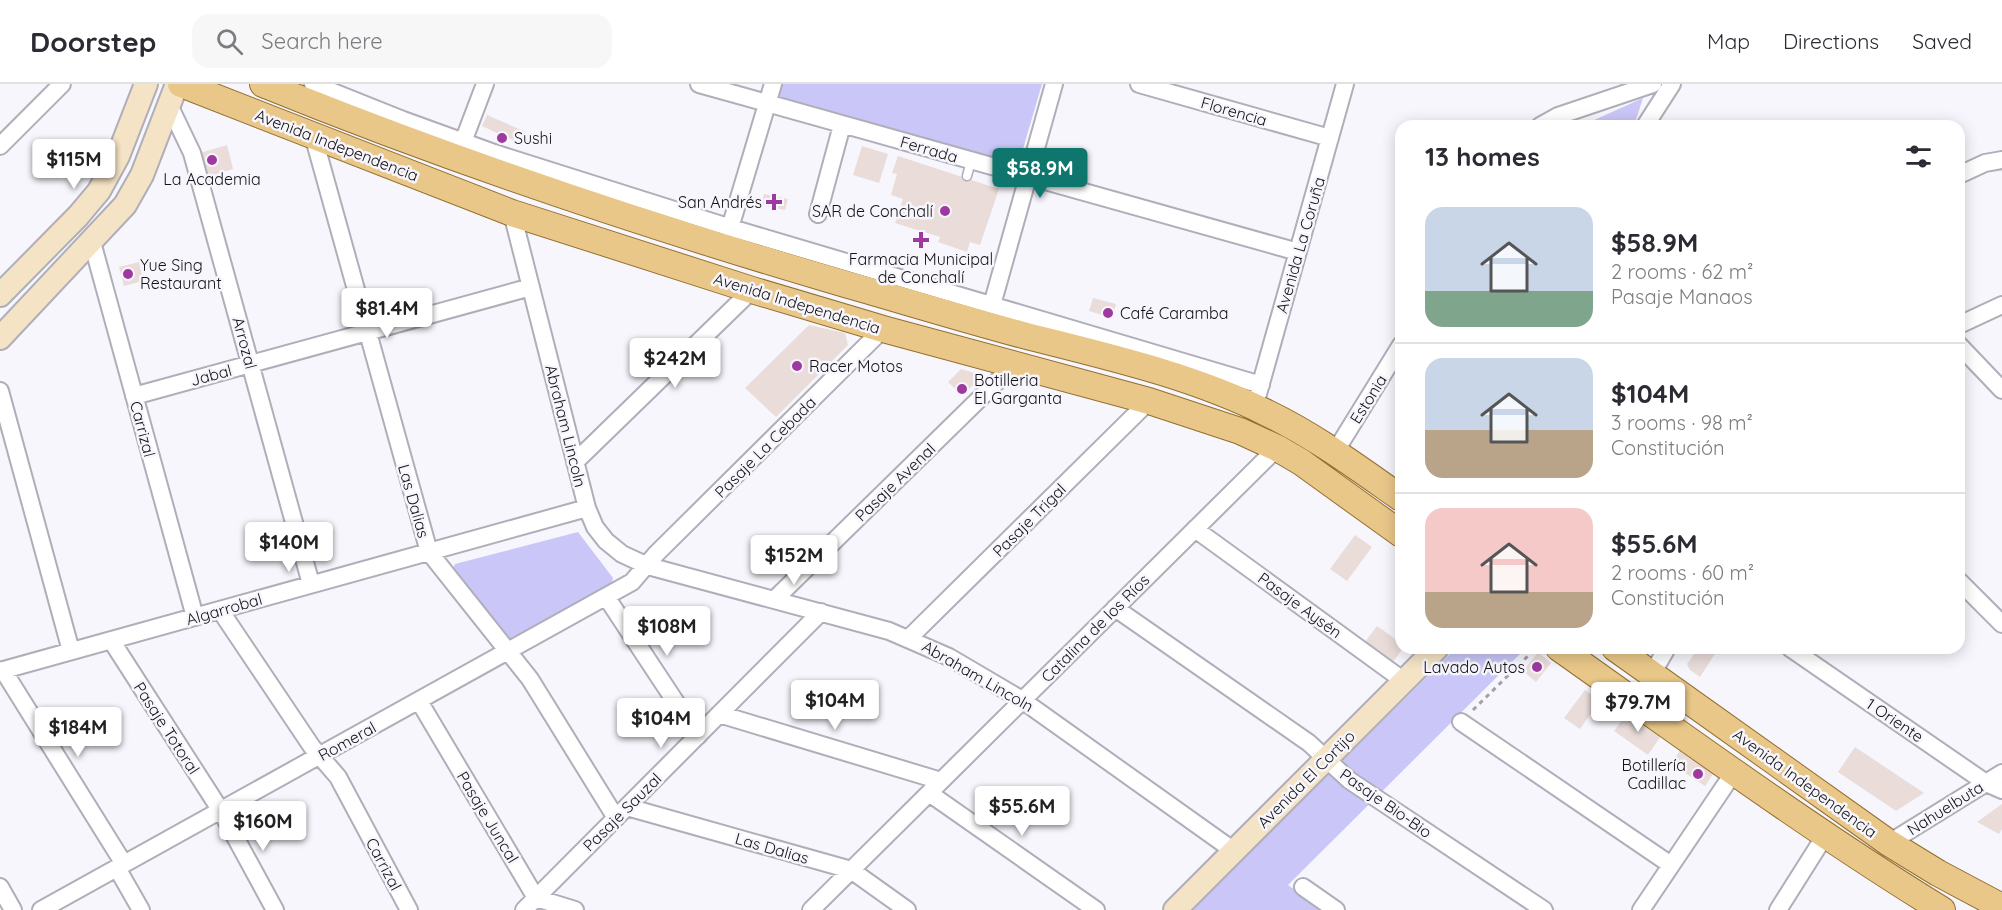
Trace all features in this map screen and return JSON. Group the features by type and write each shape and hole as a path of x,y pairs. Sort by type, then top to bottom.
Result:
{"main road":[{"path":"0,295 78,216 99,191 118,156 146,84"},
{"name":"Avenida Independencia","path":"263,84 459,160 613,213 728,238 991,326 1190,381 1258,396 1307,434 1395,494"},
{"path":"0,338 93,242 134,191 176,91"},
{"name":"Avenida Independencia","path":"176,91 313,135 512,213 752,290 883,329 1149,401 1232,428 1277,448 1333,483 1395,530"},
{"name":"Avenida El Cortijo","path":"1174,910 1431,654"},
{"name":"Avenida Independencia","path":"1567,654 1926,906"},
{"name":"Avenida Independencia","path":"1624,654 1889,843 1938,873 2002,907"}],"street":[{"path":"0,146 62,84"},
{"name":"Avenida Independencia","path":"313,84 463,142 728,238 992,305 1258,396"},
{"path":"463,142 486,84"},
{"name":"Ferrada","path":"699,84 842,125 969,168 1028,177 1298,252"},
{"path":"728,238 773,84"},
{"path":"992,305 1054,84"},
{"name":"Florencia","path":"1139,84 1330,138"},
{"name":"Avenida La Coruña","path":"1258,396 1345,84"},
{"path":"1551,120 1653,84"},
{"path":"1649,120 1672,84"},
{"name":"Arrozal","path":"176,91 311,584"},
{"path":"818,214 842,125"},
{"name":"Las Dalias","path":"313,135 429,552 530,679 622,812 851,870 907,910"},
{"path":"1965,172 2002,160"},
{"name":"Abraham Lincoln","path":"512,213 587,508 595,527 606,541 622,554 648,566 775,599 909,638 958,662 1022,699 1234,851"},
{"name":"Carrizal","path":"93,242 195,617"},
{"name":"Jabal","path":"134,396 531,287"},
{"path":"575,462 752,290"},
{"path":"1965,322 2002,305"},
{"name":"Pasaje La Cebada","path":"648,566 656,554 883,329"},
{"path":"1965,351 2002,390"},
{"name":"Estonia","path":"1335,452 1395,355"},
{"name":"Pasaje Avenal","path":"775,599 1014,365"},
{"path":"0,391 71,651"},
{"name":"Pasaje Trigal","path":"909,638 1149,401"},
{"name":"Catalina de los Ríos","path":"811,910 1277,448"},
{"name":"Algarrobal","path":"1,671 587,508"},
{"name":"Pasaje Aysén","path":"1195,529 1404,681"},
{"name":"Romeral","path":"40,910 607,598 632,582 648,566"},
{"path":"1965,588 2002,624"},
{"path":"607,598 698,736"},
{"name":"Pasaje Bio-Bio","path":"1115,608 1299,736 1349,780 1544,910"},
{"name":"Carrizal","path":"220,610 312,747 338,777 409,910"},
{"name":"Pasaje Sauzal","path":"530,904 821,612"},
{"name":"Pasaje Totoral","path":"111,640 220,811 275,910"},
{"path":"1652,674 1664,654"},
{"name":"1 Oriente","path":"1799,654 1986,783 2002,790"},
{"path":"1,671 121,866 141,910"},
{"name":"Pasaje Juncal","path":"419,701 530,904"},
{"path":"719,714 935,787 1096,910"},
{"path":"1461,722 1671,865"},
{"path":"1641,910 1734,772"},
{"name":"Nahuelbuta","path":"1889,843 2002,773"},
{"path":"1778,910 1826,834"},
{"path":"0,887 13,910"},
{"path":"1303,887 1334,909"},
{"path":"530,904 574,910"}],"path":[{"path":"1461,722 1530,654"}],"shaded area":[{"path":"782,84 1042,84 1018,166 778,98"},
{"path":"1643,98 1636,120 1594,120"},
{"path":"578,532 613,578 611,587 507,644 453,569 455,564"},
{"path":"1450,654 1520,654 1288,885 1323,910 1191,910"}],"building":[{"path":"487,115 526,132 521,144 482,126"},
{"path":"227,145 233,169 207,177 200,153"},
{"path":"862,146 888,154 879,183 853,175"},
{"name":"SAR de Conchalí","path":"898,156 999,189 980,245 970,242 967,252 938,242 940,237 895,223 903,199 891,195 897,174 892,173"},
{"name":"San Andrés","path":"764,194 788,199 785,210 761,205"},
{"path":"139,262 143,281 124,286 119,267"},
{"path":"1093,298 1116,304 1112,318 1089,311"},
{"name":"Racer Motos","path":"809,325 845,333 848,345 776,417 745,388"},
{"name":"Botilleria El Garganta","path":"961,369 982,375 963,396 948,382"},
{"path":"1355,535 1372,547 1347,581 1330,569"},
{"path":"1377,626 1395,639 1395,654 1399,654 1393,662 1365,642"},
{"name":"Lavado Autos","path":"1536,654 1540,654 1551,663 1536,682 1523,671"},
{"path":"1694,654 1715,654 1700,677 1690,670 1687,664"},
{"path":"1585,690 1600,701 1580,729 1564,718"},
{"path":"1628,712 1661,736 1648,755 1614,731"},
{"path":"1855,747 1924,793 1896,811 1838,772"},
{"path":"1681,749 1715,771 1705,786 1671,764"},
{"path":"2002,804 2002,829 1999,834 1977,822"}],"place":[{"name":"Sushi","path":"502,138"},
{"name":"La Academia","path":"212,160"},
{"name":"San Andrés","path":"774,202"},
{"name":"SAR de Conchalí","path":"945,211"},
{"name":"Farmacia Municipal de Conchalí","path":"921,240"},
{"name":"Yue Sing Restaurant","path":"128,274"},
{"name":"Café Caramba","path":"1108,313"},
{"name":"Racer Motos","path":"797,366"},
{"name":"Botilleria El Garganta","path":"962,389"},
{"name":"Lavado Autos","path":"1537,667"},
{"name":"Botillería Cadillac","path":"1698,774"}]}
